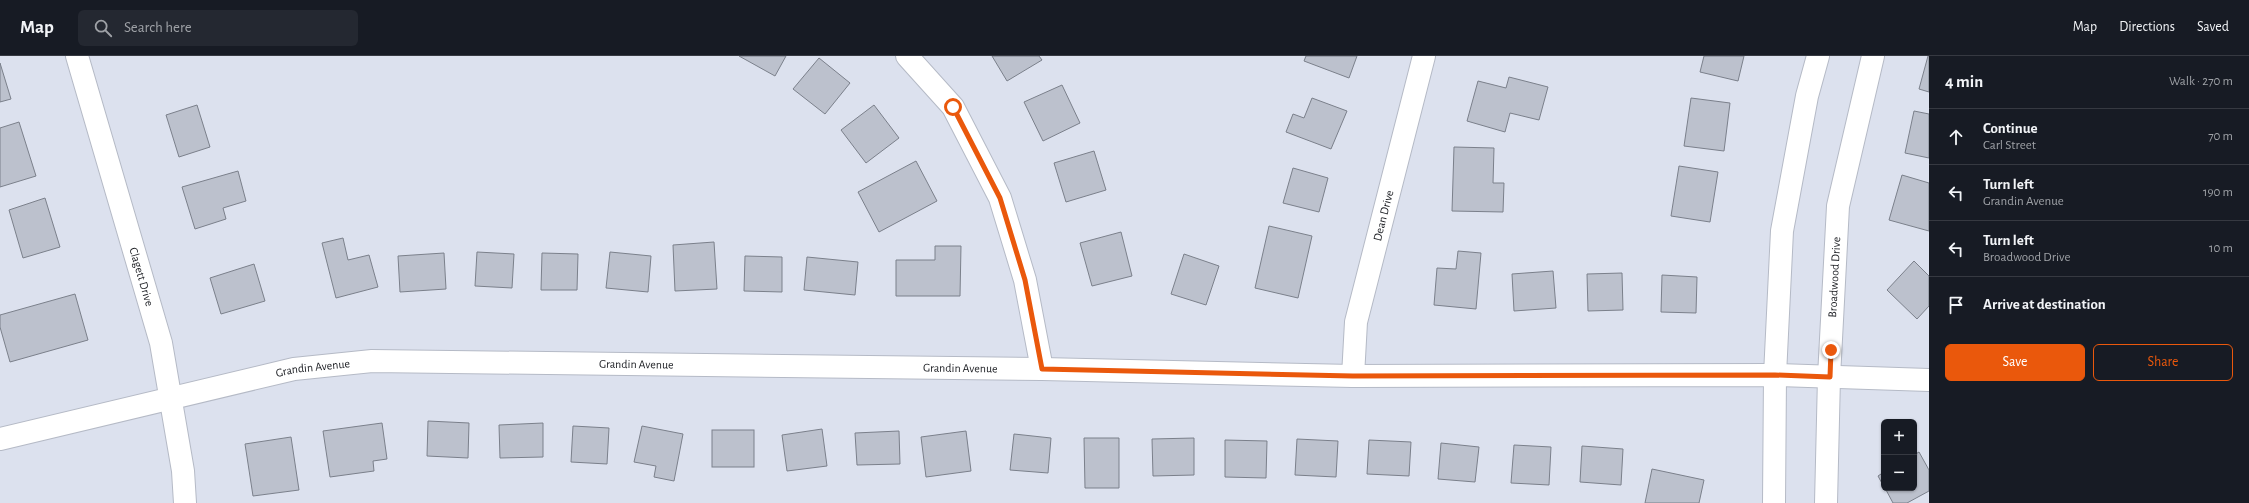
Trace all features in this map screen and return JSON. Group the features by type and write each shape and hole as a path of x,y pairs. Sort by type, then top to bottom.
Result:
{"street":[{"name":"Clagett Drive","path":"77,56 161,343 183,471 185,503"},
{"path":"907,56 953,107 1000,198 1025,280 1042,369"},
{"name":"Dean Drive","path":"1353,376 1356,322 1424,56"},
{"path":"1774,503 1775,375 1782,231 1807,96 1818,56"},
{"name":"Broadwood Drive","path":"1826,503 1838,206 1872,56"},
{"name":"Grandin Avenue","path":"0,439 170,400 294,369 372,361 1042,369 1353,376 1775,375 1929,380"}],"building":[{"path":"739,56 786,56 775,76"},
{"path":"992,56 1039,56 1042,60 1007,81"},
{"path":"1306,56 1357,56 1349,78 1304,61"},
{"path":"1704,56 1744,56 1738,81 1700,72"},
{"path":"1929,56 1929,92 1919,89"},
{"path":"819,58 850,83 825,114 793,89"},
{"path":"0,63 11,99 0,102"},
{"path":"1509,77 1548,87 1539,120 1510,113 1505,132 1467,121 1478,81 1506,88"},
{"path":"1062,85 1080,123 1043,141 1024,102"},
{"path":"1312,98 1347,111 1331,149 1286,132 1293,114 1304,118"},
{"path":"1691,98 1730,103 1724,151 1684,146"},
{"path":"197,105 210,147 179,157 166,115"},
{"path":"874,105 899,138 866,163 841,130"},
{"path":"1914,111 1929,114 1929,158 1905,153"},
{"path":"19,122 36,176 0,187 0,128"},
{"path":"1454,147 1494,148 1493,183 1504,183 1503,212 1452,211"},
{"path":"1094,151 1106,190 1066,202 1054,163"},
{"path":"916,161 937,201 879,232 858,192"},
{"path":"1679,166 1718,172 1710,222 1671,216"},
{"path":"1293,168 1328,178 1319,212 1283,203"},
{"path":"238,171 246,201 223,208 226,219 195,229 182,187"},
{"path":"1902,175 1929,183 1929,231 1889,220"},
{"path":"45,198 60,247 23,258 9,210"},
{"path":"1269,226 1312,236 1298,298 1255,288"},
{"path":"1121,232 1132,276 1092,286 1080,243"},
{"path":"343,238 348,260 369,255 378,287 336,298 322,243"},
{"path":"714,242 717,289 675,291 673,245"},
{"path":"935,246 961,246 960,296 896,296 896,260 935,260"},
{"path":"1458,251 1481,253 1476,309 1434,305 1437,268 1456,269"},
{"path":"477,252 514,254 512,288 475,286"},
{"path":"610,252 651,256 648,292 606,288"},
{"path":"444,253 446,289 400,292 398,256"},
{"path":"542,253 578,254 577,290 541,290"},
{"path":"1184,254 1219,266 1206,305 1171,294"},
{"path":"745,256 782,257 782,292 744,291"},
{"path":"807,257 858,262 855,295 804,290"},
{"path":"1914,261 1929,276 1929,306 1917,319 1887,290"},
{"path":"254,264 265,301 221,314 210,278"},
{"path":"1553,271 1556,308 1514,311 1512,274"},
{"path":"1622,273 1623,310 1588,311 1587,274"},
{"path":"1662,275 1697,277 1696,313 1661,312"},
{"path":"75,294 88,340 10,362 0,327 0,315"},
{"path":"428,421 469,423 468,458 427,456"},
{"path":"382,423 387,459 373,461 374,471 330,477 323,431"},
{"path":"543,423 543,457 500,458 499,425"},
{"path":"573,426 609,428 607,464 571,462"},
{"path":"642,426 683,434 674,481 654,477 656,466 634,462"},
{"path":"822,429 827,466 787,471 782,435"},
{"path":"712,430 754,430 754,467 712,467"},
{"path":"899,431 900,464 857,465 855,433"},
{"path":"966,431 971,471 926,477 921,437"},
{"path":"1014,434 1051,438 1048,473 1010,470"},
{"path":"291,437 299,490 253,496 245,444"},
{"path":"1084,438 1119,438 1119,488 1085,488"},
{"path":"1194,438 1194,475 1153,476 1152,439"},
{"path":"1297,439 1338,441 1336,477 1295,475"},
{"path":"1225,440 1267,441 1266,478 1225,477"},
{"path":"1369,440 1411,442 1409,476 1367,474"},
{"path":"1441,443 1479,447 1475,482 1438,479"},
{"path":"1514,445 1551,447 1549,485 1511,483"},
{"path":"1582,446 1623,449 1621,485 1580,482"},
{"path":"1919,452 1929,470 1929,491 1907,503 1893,503 1887,491 1917,491 1917,453"},
{"path":"1652,469 1704,480 1699,503 1645,503"},
{"path":"1881,474 1881,482 1878,476"}],"route":[{"path":"953,107 1000,198 1025,280 1042,369 1353,376 1775,375 1830,377 1831,350"}]}
